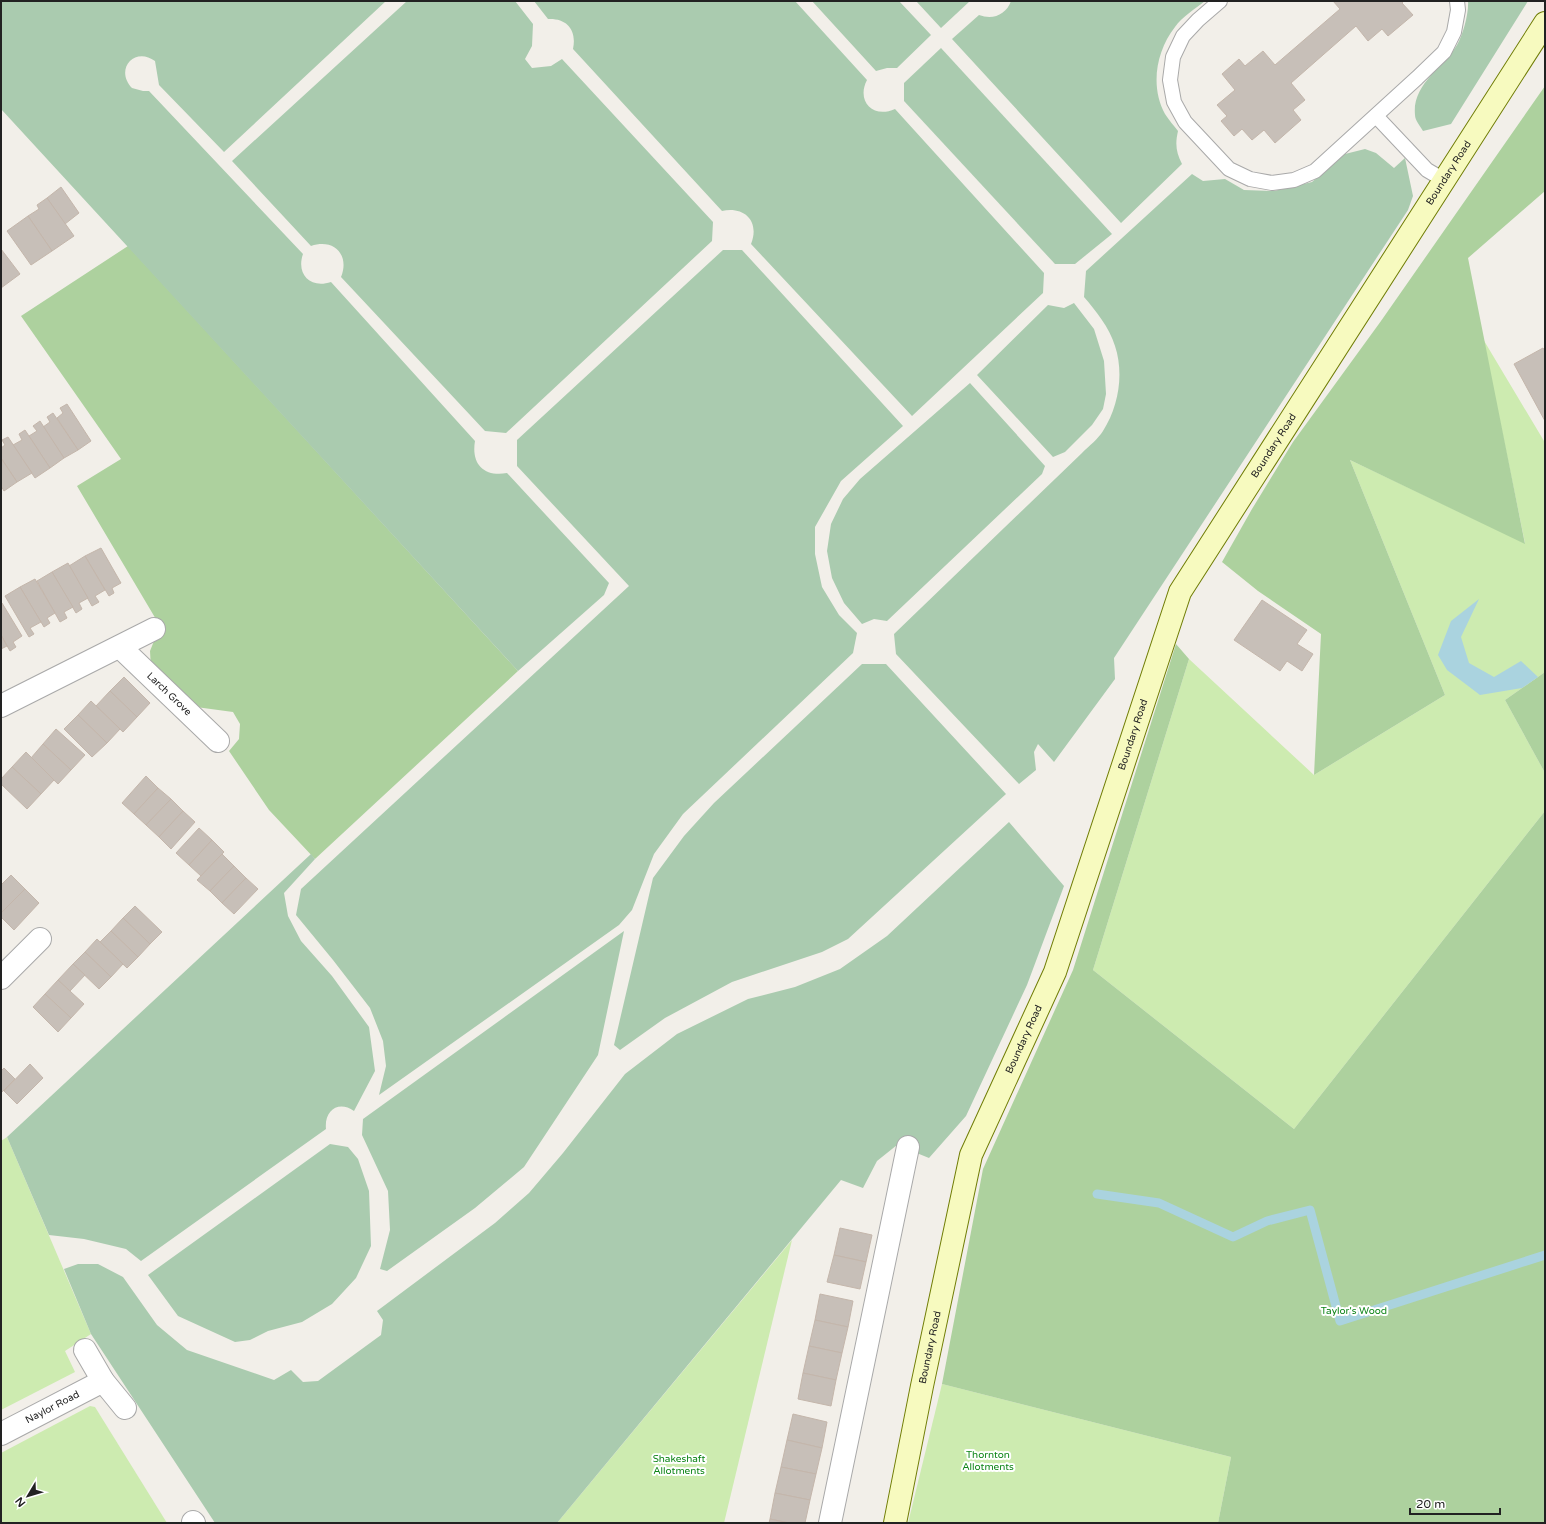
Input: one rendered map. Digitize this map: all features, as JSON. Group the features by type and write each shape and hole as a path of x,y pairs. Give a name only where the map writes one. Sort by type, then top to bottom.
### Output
{"main road":[{"name":"Boundary Road","path":"895,1523 922,1386 971,1155 1054,972 1180,592 1545,23"}],"street":[{"path":"1,706 154,629"},
{"name":"Larch Grove","path":"120,647 218,741"},
{"path":"1,978 40,940"},
{"path":"830,1523 908,1147"},
{"path":"85,1350 103,1381 125,1408"},
{"name":"Naylor Road","path":"1,1434 103,1381"}],"lane":[{"path":"1220,1 1198,20 1183,36 1173,57 1170,80 1174,102 1184,122 1229,169 1250,179 1272,183 1294,180 1315,171 1444,52 1454,32 1458,10 1457,1"},
{"path":"1376,116 1427,170 1444,180"}],"green space":[{"path":"1,1 386,1 224,152 159,85 155,61 148,57 140,56 134,58 126,67 125,74 127,81 132,88 149,91 303,254 301,268 306,278 323,284 331,282 475,441 475,456 481,467 492,473 507,473 609,583 604,595 518,671 1,109"},
{"path":"407,1 515,1 533,24 532,46 525,59 532,68 551,66 562,59 713,222 712,241 506,433 485,431 341,277 343,262 342,255 338,250 327,244 311,246 232,161"},
{"path":"534,1 795,1 867,80 864,88 864,95 865,101 869,106 880,112 895,109 1044,273 1043,293 912,416 751,244 754,229 748,217 744,213 738,211 722,211 573,49 573,36 569,26 555,19 548,19"},
{"path":"812,1 899,1 931,35 897,68 887,68 876,71"},
{"path":"916,1 970,1 941,28"},
{"path":"1011,1 1205,1 1185,16 1175,27 1163,47 1157,69 1160,103 1165,114 1178,131 1177,148 1178,156 1182,164 1121,223 952,39 979,15 989,17 998,15 1006,10"},
{"path":"1468,1 1528,1 1451,124 1423,131 1415,117 1415,104 1418,94 1423,85 1457,45 1468,12"},
{"path":"941,48 1112,234 1075,264 1055,264 904,101 904,83"},
{"path":"1545,86 1545,191 1468,258 1525,544 1350,460 1445,695 1314,775 1321,634 1258,591 1222,562 1293,442 1381,321"},
{"path":"1365,149 1376,153 1394,168 1405,158 1413,196 1408,210 1114,658 1115,679 1054,762 1038,744 1034,752 1036,770 1019,784 896,654 894,634 1093,442 1101,434 1108,421 1113,411 1118,389 1118,356 1106,326 1084,297 1086,271 1192,174 1203,181 1225,179 1244,190 1274,191 1312,182 1345,154"},
{"path":"128,246 518,671 315,859 269,810 229,751 239,739 240,724 233,712 196,707 151,668 150,651 160,626 77,486 121,459 21,316"},
{"path":"723,250 742,250 903,426 841,481 815,527 815,554 822,587 839,615 857,633 853,653 683,814 654,854 632,910 619,925 379,1095 386,1066 383,1041 370,1008 296,915 301,889 629,586 517,466 517,440"},
{"path":"1074,303 1094,329 1104,361 1106,394 1103,409 1092,425 1065,452 1053,457 977,375 1048,305 1064,308"},
{"path":"1483,339 1545,444 1545,672 1505,700 1545,773 1545,811 1294,1129 1093,970 1189,659 1314,775 1445,695 1350,460 1525,543"},
{"path":"970,383 1045,466 1042,474 887,621 874,619 862,624 844,603 832,578 827,551 831,524 843,499 860,479"},
{"name":"Taylor's Wood","path":"1176,644 1189,659 1093,970 1294,1129 1545,811 1545,1523 1218,1523 1231,1457 942,1384 983,1169 1073,970"},
{"path":"862,664 886,664 1006,794 848,939 822,952 732,982 665,1018 620,1050 614,1045 653,878 684,836 714,803"},
{"path":"1545,672 1545,773 1505,700"},
{"path":"1009,822 1064,886 1027,985 966,1116 929,1158 897,1145 877,1161 863,1188 841,1180 557,1523 215,1523 91,1334 64,1269 78,1264 98,1264 123,1277 157,1325 187,1350 274,1380 291,1370 303,1382 318,1381 381,1335 383,1320 377,1311 495,1223 529,1193 563,1153 625,1074 677,1034 748,999 795,987 840,969 887,936"},
{"path":"311,854 315,859 284,893 288,916 301,941 332,976 369,1027 375,1071 354,1111 343,1106 334,1109 327,1117 326,1129 141,1261 126,1249 84,1239 49,1235 7,1137"},
{"path":"624,931 598,1055 524,1167 475,1208 387,1271 380,1269 390,1230 388,1191 362,1135 363,1119"},
{"path":"7,1137 91,1334 65,1351 75,1372 1,1410 1,1141"},
{"path":"330,1144 348,1147 358,1159 369,1191 371,1246 356,1278 332,1304 302,1322 268,1331 250,1340 235,1342 178,1316 148,1275"},
{"name":"Shakeshaft Allotments","path":"792,1240 724,1523 557,1523"},
{"name":"Thornton Allotments","path":"942,1384 1231,1457 1218,1523 908,1523"},
{"path":"90,1406 95,1407 167,1523 1,1523 1,1453"}],"water":[{"path":"1479,599 1461,637 1469,663 1494,677 1521,661 1538,677 1522,688 1480,695 1447,670 1438,655 1451,621"}],"building":[{"path":"1333,1 1404,1 1402,3 1413,15 1388,36 1382,29 1368,41 1356,26 1291,83 1305,100 1293,110 1301,120 1275,143 1264,130 1252,140 1242,129 1234,136 1221,121 1227,116 1217,105 1235,90 1222,74 1239,59 1245,66 1263,51 1275,65 1340,9"},
{"path":"61,187 79,213 65,224 47,198"},
{"path":"47,198 74,236 52,251 28,216 39,209 37,205"},
{"path":"28,216 52,251 31,265 7,231"},
{"path":"1,249 20,274 1,288"},
{"path":"1543,348 1545,351 1545,421 1514,364"},
{"path":"67,404 91,441 78,450 57,418 63,413 60,408"},
{"path":"53,413 78,450 64,458 43,427 50,422 47,417"},
{"path":"40,421 64,458 50,468 29,436 37,431 33,426"},
{"path":"25,430 50,468 35,478 13,445 22,440 19,434"},
{"path":"8,437 32,473 17,482 1,458 1,448 5,445 2,440"},
{"path":"1,458 17,482 4,491 1,486"},
{"path":"101,548 121,583 112,588 114,593 109,596 85,556"},
{"path":"85,556 105,590 95,596 99,602 92,606 69,566"},
{"path":"68,563 88,598 79,603 82,609 76,613 52,572"},
{"path":"52,572 73,607 64,612 67,618 60,622 37,581"},
{"path":"35,579 55,613 47,618 50,623 44,627 20,587"},
{"path":"20,587 41,622 30,628 34,634 29,637 5,596"},
{"path":"1262,600 1307,630 1297,644 1313,654 1302,671 1287,661 1280,671 1234,640"},
{"path":"1,603 22,636 13,642 16,647 10,651 1,635"},
{"path":"1,635 7,646 1,649"},
{"path":"124,677 150,703 137,717 110,691"},
{"path":"110,691 137,717 123,732 96,706"},
{"path":"91,701 120,729 107,743 78,715"},
{"path":"78,715 107,743 92,757 64,729"},
{"path":"56,729 85,755 71,770 43,744"},
{"path":"43,744 71,770 58,784 31,758"},
{"path":"26,752 54,780 41,794 12,767"},
{"path":"12,767 41,794 27,809 1,784 1,779"},
{"path":"146,776 158,788 134,814 122,803"},
{"path":"158,788 171,799 146,825 134,814"},
{"path":"171,799 183,811 159,837 146,825"},
{"path":"183,811 195,822 171,849 159,837"},
{"path":"199,828 212,840 189,865 176,853"},
{"path":"212,840 224,852 201,876 189,865"},
{"path":"222,854 234,866 210,891 197,880"},
{"path":"234,866 246,878 222,903 210,891"},
{"path":"11,875 25,889 1,913 1,885"},
{"path":"246,878 258,889 234,914 222,903"},
{"path":"25,889 39,903 14,930 1,917 1,913"},
{"path":"135,906 162,932 150,944 123,918"},
{"path":"123,918 150,944 138,957 111,931"},
{"path":"111,931 138,957 127,968 100,942"},
{"path":"97,939 123,964 111,977 85,952"},
{"path":"85,952 111,977 99,989 73,964"},
{"path":"73,964 85,975 70,991 58,980"},
{"path":"58,980 84,1004 71,1018 45,994"},
{"path":"45,994 71,1018 58,1032 33,1007"},
{"path":"30,1064 43,1078 17,1104 4,1091"},
{"path":"4,1068 15,1079 1,1093 1,1071"},
{"path":"840,1228 872,1235 866,1262 834,1255"},
{"path":"834,1255 866,1262 860,1289 827,1282"},
{"path":"820,1294 853,1301 848,1327 815,1320"},
{"path":"815,1320 848,1327 842,1353 809,1346"},
{"path":"809,1346 842,1353 836,1380 803,1373"},
{"path":"803,1373 836,1380 831,1406 798,1399"},
{"path":"793,1414 827,1422 822,1448 787,1440"},
{"path":"787,1440 822,1448 816,1474 781,1467"},
{"path":"781,1467 816,1474 810,1500 775,1493"},
{"path":"775,1493 810,1500 805,1523 789,1523 770,1519"},
{"path":"770,1519 789,1523 769,1523"}],"waterway":[{"path":"1097,1194 1159,1203 1233,1237 1267,1221 1310,1210 1340,1321 1545,1255"}]}
